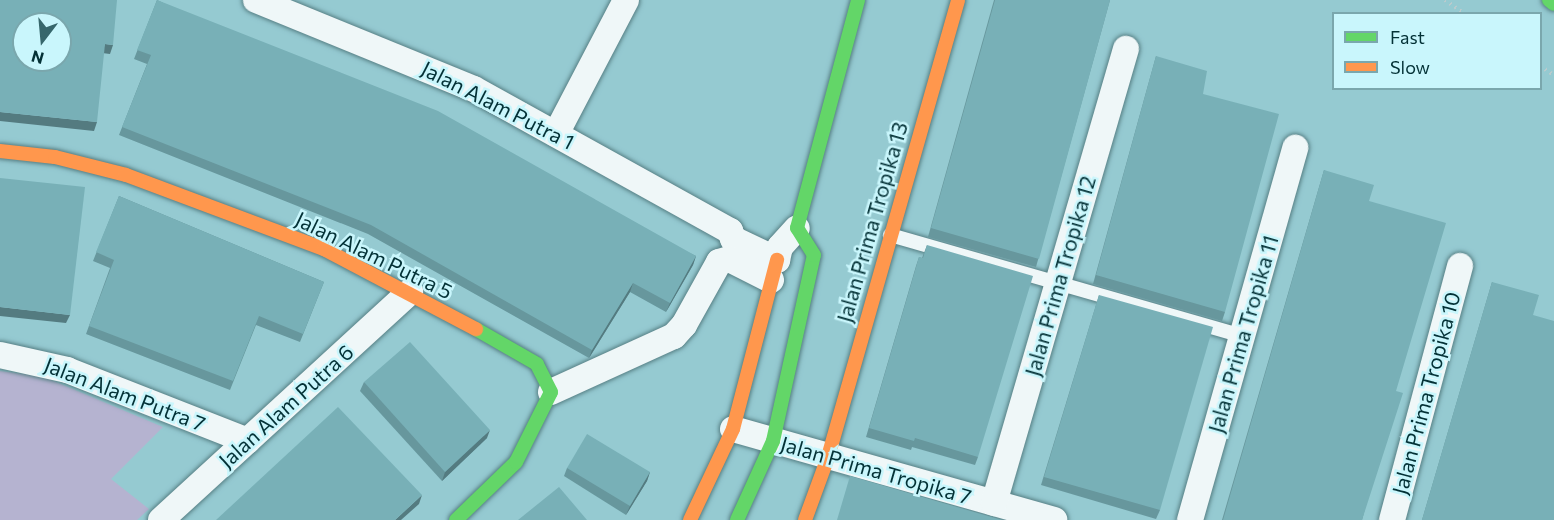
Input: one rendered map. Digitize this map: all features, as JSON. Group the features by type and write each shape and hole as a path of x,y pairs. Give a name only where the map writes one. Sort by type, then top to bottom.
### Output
{"main road":[{"path":"737,520 773,441 814,255 797,228 858,0"},
{"name":"Jalan Prima Tropika 13","path":"805,520 828,457 958,0"},
{"path":"1549,0 1554,4"},
{"name":"Jalan Alam Putra 5","path":"0,151 55,158 126,175 324,249 410,292 537,364 551,392"},
{"path":"690,520 733,429 776,263"},
{"path":"456,520 516,462 551,392"}],"street":[{"name":"Jalan Alam Putra 1","path":"256,0 432,69 556,134 730,231 733,239 776,263"},
{"path":"556,134 626,0"},
{"name":"Jalan Prima Tropika 12","path":"994,503 1126,50"},
{"name":"Jalan Prima Tropika 11","path":"1191,520 1295,148"},
{"path":"551,392 674,336 719,262 729,260 776,263 797,228"},
{"name":"Jalan Prima Tropika 10","path":"1392,520 1460,266"},
{"name":"Jalan Alam Putra 6","path":"161,520 410,292"},
{"name":"Jalan Alam Putra 7","path":"0,355 67,370 248,441"},
{"name":"Jalan Prima Tropika 7","path":"733,429 1054,520"}],"lane":[{"path":"890,235 1242,336"}],"path":[{"path":"1445,0 1462,12"}],"shaded area":[{"path":"0,371 42,376 163,427 111,479 149,509 137,520 0,520"}],"building":[{"path":"0,0 117,0 113,45 105,44 97,122 0,112"},
{"path":"157,0 438,111 696,256 670,303 633,283 592,350 371,225 122,127 151,55 137,50"},
{"path":"995,0 1110,0 1039,259 931,228"},
{"path":"1156,56 1207,71 1203,94 1279,114 1225,312 1096,275"},
{"path":"1324,170 1374,185 1369,201 1446,223 1396,391 1403,393 1362,520 1223,520"},
{"path":"0,178 85,187 70,315 0,307"},
{"path":"119,196 324,282 303,334 259,316 233,381 89,326 114,260 96,252"},
{"path":"927,245 1033,276 978,457 915,438 914,441 869,428 919,257 923,258"},
{"path":"1492,282 1539,295 1533,315 1554,321 1554,520 1422,520"},
{"path":"1099,295 1213,327 1160,510 1044,477"},
{"path":"410,342 490,430 445,472 364,382"},
{"path":"338,407 422,495 395,520 216,520"},
{"path":"587,434 650,472 630,506 567,468"},
{"path":"850,476 1001,520 837,520"},
{"path":"559,487 587,520 518,520"}],"traffic: fast":[{"path":"737,520 773,441 814,255 797,228 858,0"},
{"path":"1549,0 1554,4"},
{"path":"456,520 516,462 551,392 537,364 476,329"}],"traffic: slow":[{"path":"805,520 828,457 958,0"},
{"path":"0,151 55,157 126,175 324,249 476,329"},
{"path":"690,520 733,429 777,260"}]}
